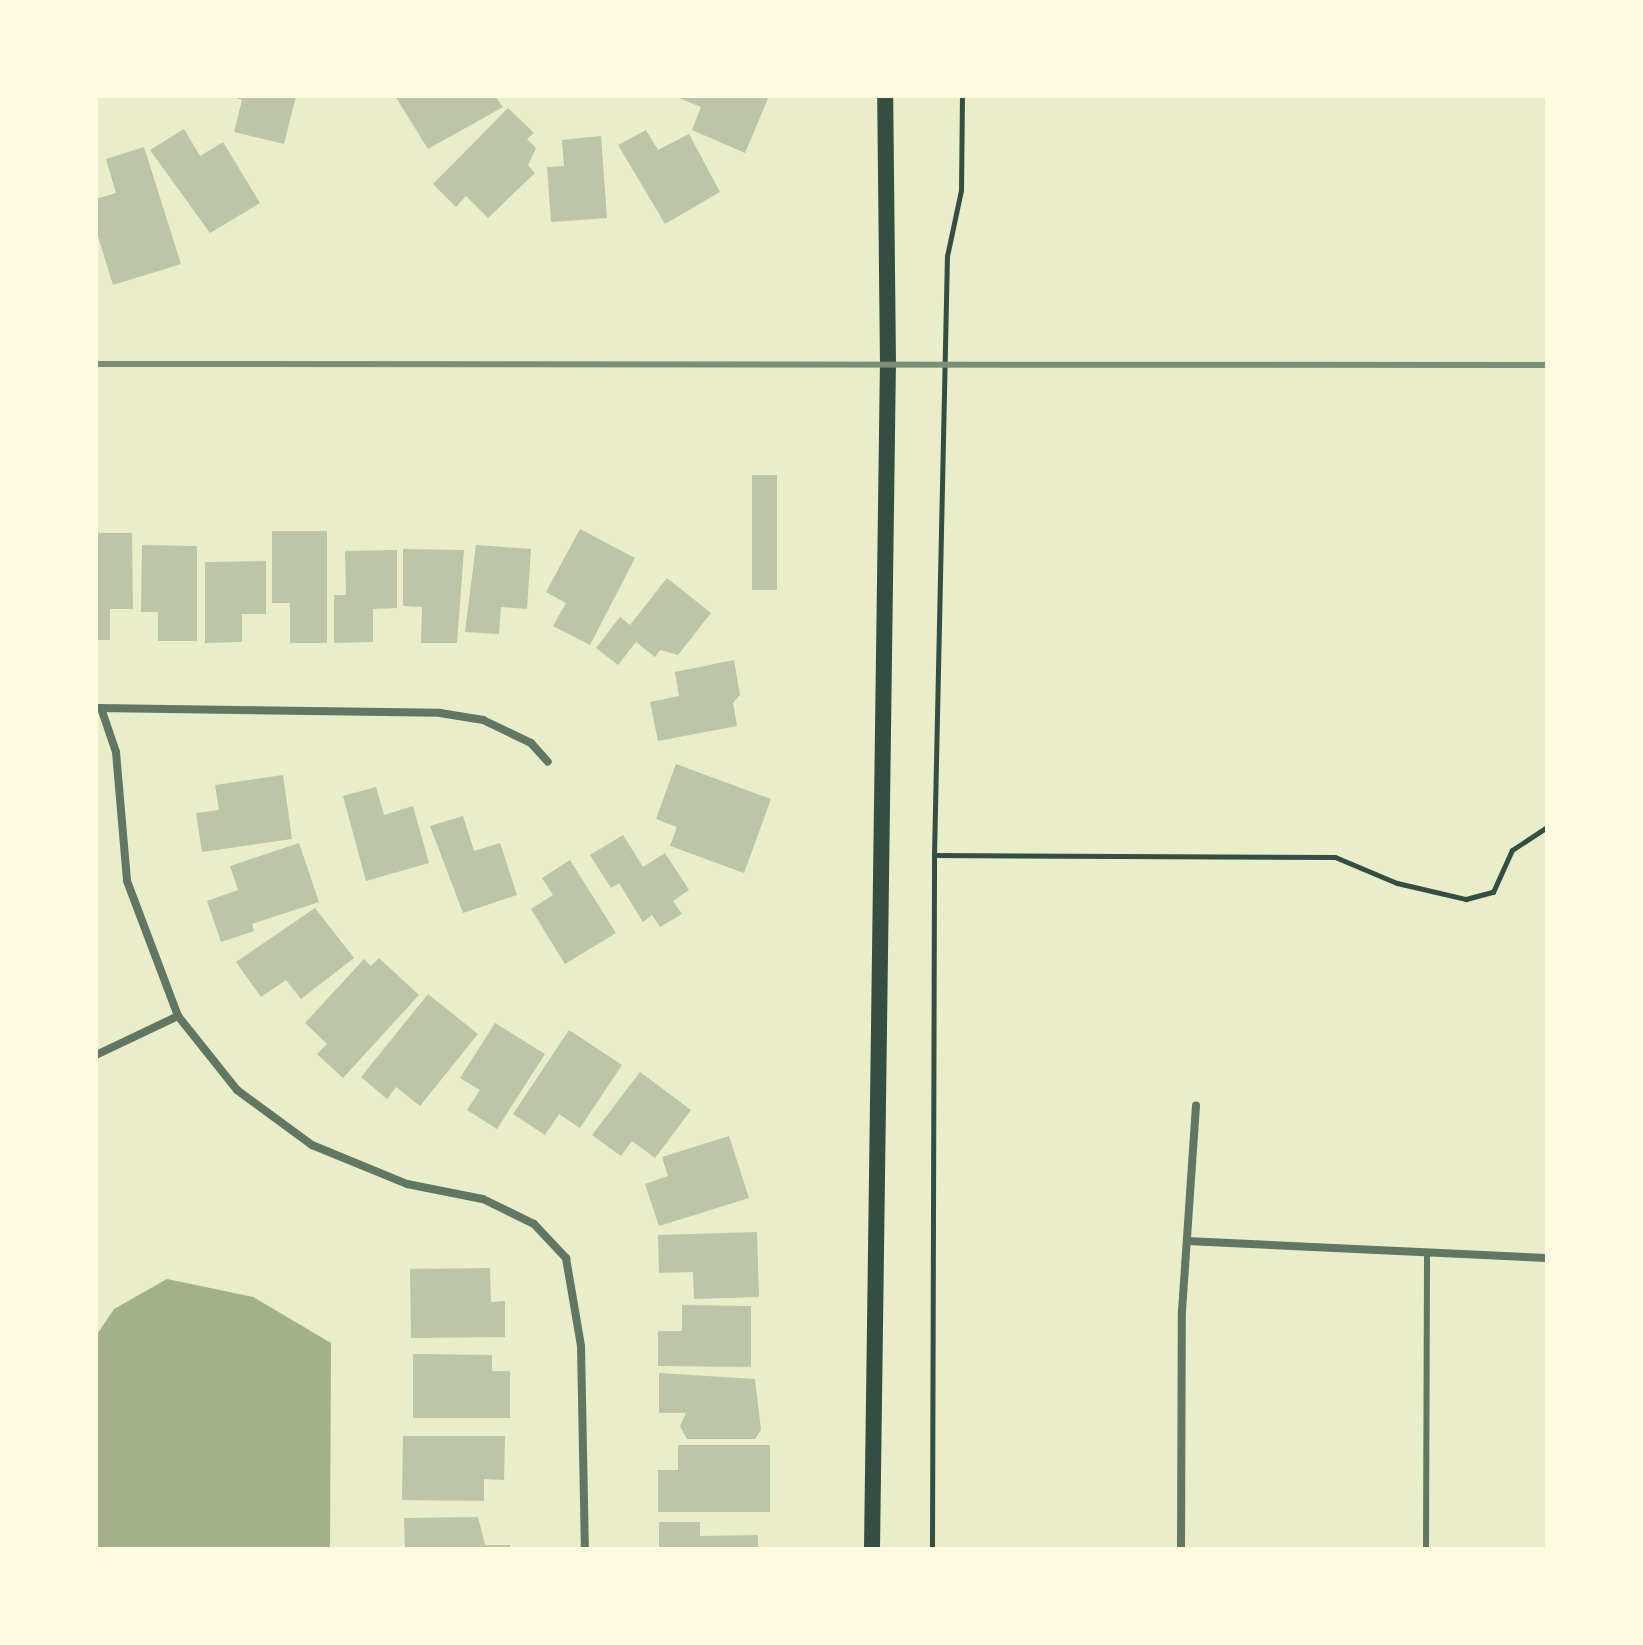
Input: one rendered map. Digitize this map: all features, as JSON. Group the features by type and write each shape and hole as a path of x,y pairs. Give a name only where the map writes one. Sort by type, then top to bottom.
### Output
{"main road":[{"path":"872,1547 888,366 885,96"}],"street":[{"path":"548,762 531,743 483,720 440,713 99,708 116,752 127,881 178,1016 237,1090 312,1145 407,1184 483,1199 534,1224 566,1258 581,1346 585,1549"},
{"path":"96,1055 178,1016"},
{"path":"1181,1549 1187,1241 1196,1105"},
{"path":"1187,1241 1427,1255 1547,1258"}],"lane":[{"path":"1426,1549 1427,1255"}],"path":[{"path":"932,1549 934,855 947,256 961,190 962,96"},
{"path":"934,855 1335,857 1397,883 1466,899 1493,892 1512,850 1547,827"}],"shaded area":[{"path":"167,1279 253,1297 331,1343 330,1549 96,1549 96,1336 114,1309"}],"building":[{"path":"232,96 296,96 284,144 234,132 242,100"},
{"path":"395,96 495,96 503,107 428,149"},
{"path":"674,96 769,96 745,153 692,130 701,107"},
{"path":"508,108 534,133 527,139 536,148 528,165 535,173 488,218 466,196 456,207 433,184"},
{"path":"184,129 200,156 223,142 260,203 210,233 150,150"},
{"path":"646,130 658,150 689,134 720,192 665,224 618,145"},
{"path":"601,136 607,218 551,222 547,167 564,166 562,140"},
{"path":"144,147 181,264 113,285 96,230 96,199 116,193 106,159"},
{"path":"752,475 777,475 777,590 752,590"},
{"path":"580,529 635,558 590,645 553,626 566,603 546,592"},
{"path":"272,531 327,531 327,643 290,643 290,603 272,603"},
{"path":"96,533 132,533 133,609 110,609 110,640 96,640"},
{"path":"142,545 197,546 197,641 158,641 158,612 141,612"},
{"path":"476,545 531,549 527,609 501,607 499,634 465,632"},
{"path":"403,549 464,550 457,643 421,643 422,607 403,606"},
{"path":"397,550 397,608 373,609 373,642 334,643 334,595 346,595 345,551"},
{"path":"266,561 266,614 242,614 242,642 205,643 205,562"},
{"path":"667,578 711,613 678,655 660,650 655,657 636,642 618,665 596,648 620,617 630,625"},
{"path":"734,660 740,695 733,703 737,726 658,741 650,702 679,696 675,672"},
{"path":"676,764 771,799 744,873 670,846 677,827 656,819"},
{"path":"283,775 292,839 202,852 196,813 219,810 215,785"},
{"path":"376,787 384,815 413,806 429,863 366,881 343,796"},
{"path":"463,816 474,851 500,843 517,895 463,913 430,826"},
{"path":"623,835 643,867 665,853 689,890 673,901 682,914 660,927 652,915 643,922 619,883 611,888 590,855"},
{"path":"299,843 319,902 252,924 254,931 221,942 207,901 238,890 230,866"},
{"path":"570,860 616,933 565,964 531,909 553,895 542,878"},
{"path":"315,908 354,958 301,999 286,980 261,997 236,962"},
{"path":"379,958 419,995 343,1078 317,1054 327,1044 305,1023 364,959 371,966"},
{"path":"428,994 478,1034 420,1106 396,1087 387,1099 361,1077"},
{"path":"495,1023 545,1054 497,1129 467,1110 480,1090 460,1078"},
{"path":"569,1030 622,1065 580,1128 559,1114 545,1135 513,1114"},
{"path":"640,1072 691,1110 655,1158 632,1141 621,1156 592,1135"},
{"path":"729,1136 749,1198 659,1226 645,1184 668,1176 662,1157"},
{"path":"757,1232 759,1297 694,1299 693,1272 659,1273 658,1235"},
{"path":"490,1268 491,1302 505,1301 505,1337 411,1338 410,1269"},
{"path":"682,1305 751,1306 751,1367 658,1366 658,1331 682,1331"},
{"path":"413,1354 492,1355 492,1371 510,1371 510,1418 413,1418"},
{"path":"659,1373 755,1379 761,1430 755,1439 687,1439 680,1426 686,1413 659,1413"},
{"path":"403,1436 505,1436 504,1480 484,1479 484,1501 402,1500"},
{"path":"678,1445 770,1445 770,1512 658,1512 658,1470 678,1470"},
{"path":"478,1517 485,1545 510,1545 510,1549 405,1549 404,1518"},
{"path":"659,1522 700,1522 700,1536 758,1535 758,1549 659,1549"}],"railway":[{"path":"96,364 1547,365"}]}
